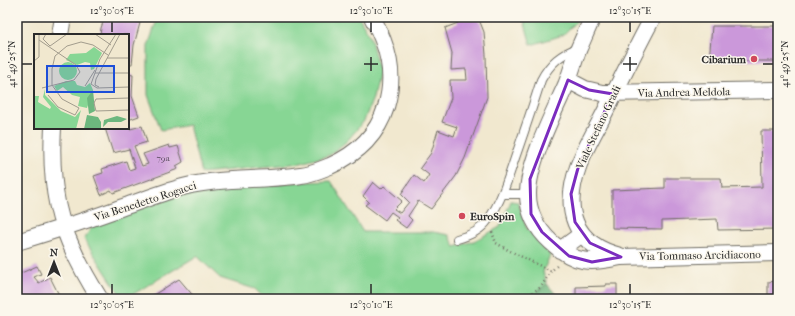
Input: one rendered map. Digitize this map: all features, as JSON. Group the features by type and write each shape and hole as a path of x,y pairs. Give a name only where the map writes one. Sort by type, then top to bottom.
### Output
{"street":[{"path":"60,34 63,17"},
{"name":"Via Benedetto Rogacci","path":"17,242 64,228 186,186 226,180 299,176 323,169 350,156 362,146 376,128 385,109 390,83 390,62 384,41 372,17"},
{"path":"593,17 579,48 568,80 537,154 530,179 528,194 531,214 535,223 542,232 564,253 578,260 592,262 621,257"},
{"name":"Viale Stefano Gradi","path":"621,257 597,248 582,234 575,222 571,194 580,160 652,17"},
{"name":"Via Andrea Meldola","path":"568,80 589,90 613,94 778,90"},
{"path":"53,129 56,189 58,205 64,228 100,299"},
{"path":"564,253 582,234"},
{"name":"Via Tommaso Arcidiacono","path":"621,257 778,253"}],"lane":[{"path":"458,239 472,234 487,221 502,194 545,72 550,65 563,55 579,48"},
{"path":"502,194 528,194"}],"path":[{"path":"487,221 496,243 551,271"},
{"path":"522,299 541,287 564,253"}],"highlighted area":[{"path":"568,80 589,90 613,94 578,168 571,194 575,222 590,243 621,257 592,262 569,256 542,232 531,214 530,179"}],"green space":[{"path":"158,17 359,17 370,36 379,72 373,98 364,121 347,141 330,155 301,163 201,173 189,125 161,130 148,95 148,46"},
{"path":"523,17 581,17 563,35 531,45"},
{"path":"331,181 363,232 433,232 449,235 455,247 474,241 500,227 511,201 518,202 526,227 550,255 543,272 547,284 528,299 265,299 255,289 220,278 197,256 123,299 84,239 94,224 190,192 229,185"},
{"path":"547,284 560,299 528,299"}],"building":[{"path":"105,17 129,17 128,18 140,23 134,45 132,64 129,64 129,34 100,34"},
{"path":"456,17 478,17 484,32 487,97 465,158 456,176 431,209 418,201 408,216 412,220 406,228 395,220 398,217 391,212 385,220 365,205 369,202 363,196 373,182 381,189 384,186 402,201 394,209 400,213 409,202 401,194 414,175 424,183 429,175 420,168 431,153 438,130 454,136 457,127 442,122 451,98 450,80 467,80 466,69 451,70 452,53 445,28 458,23"},
{"path":"712,26 778,26 778,61 709,61"},
{"path":"129,74 133,75 132,96 139,116 129,120"},
{"path":"142,126 147,142 134,146 142,166 148,164 143,154 169,145 170,148 178,146 183,162 176,166 178,169 113,193 111,190 101,195 94,176 103,173 102,169 126,161 129,170 135,168 129,149 113,153 105,129 129,129 129,127 130,129"},
{"path":"761,131 778,131 778,229 718,230 717,219 662,221 662,229 612,228 612,190 665,188 665,178 721,178 722,188 762,187"},
{"path":"17,174 21,189 17,190"},
{"path":"37,266 41,274 34,277 39,283 50,277 61,299 17,299 17,271 19,274"},
{"path":"179,279 196,299 147,299"},
{"path":"778,281 778,299 768,299 768,282"},
{"path":"606,284 617,284 617,299 576,299 576,287 606,286"}],"place":[{"name":"Cibarium","path":"754,59"},
{"name":"EuroSpin","path":"462,216"}]}
